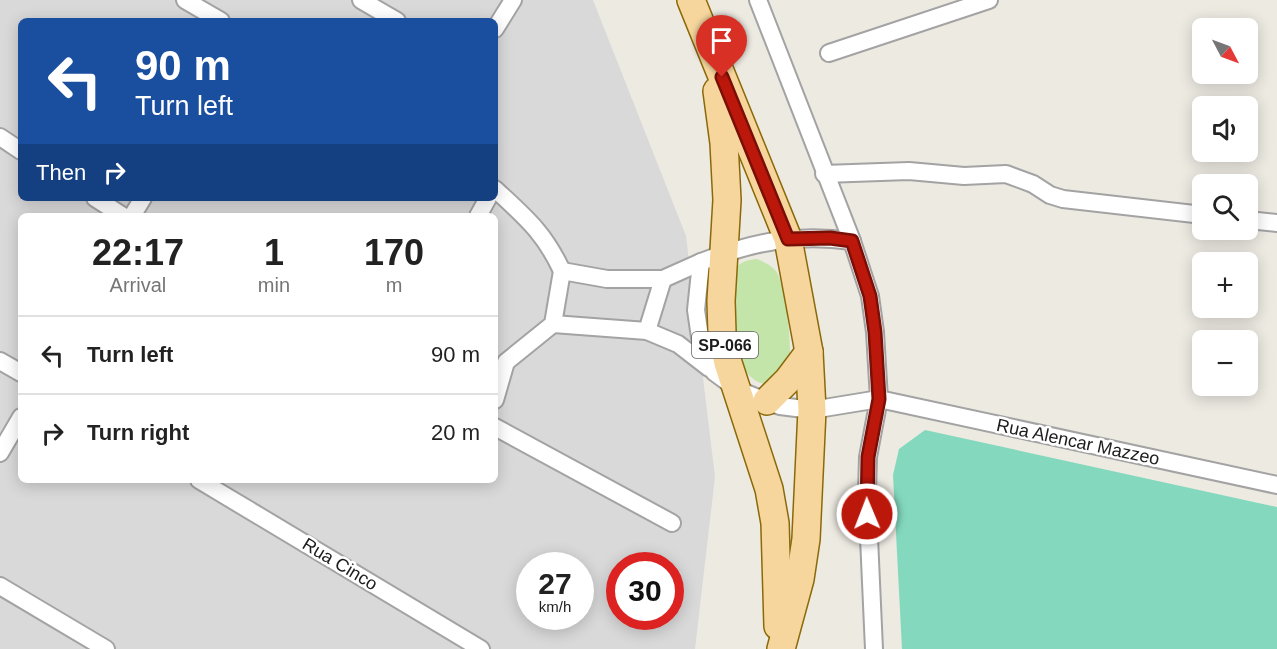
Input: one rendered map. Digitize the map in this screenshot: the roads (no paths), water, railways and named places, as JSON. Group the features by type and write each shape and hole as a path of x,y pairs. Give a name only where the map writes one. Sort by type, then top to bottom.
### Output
{"main road":[{"name":"SP-066","path":"692,0 788,239 809,352 812,410 806,539 800,579 779,649"},
{"name":"SP-066","path":"706,37 719,101 724,143 727,200 713,257 721,302 722,333 728,363 769,489 775,523 777,554 779,649"},
{"path":"767,401 800,367 809,352"}],"street":[{"path":"185,0 216,18"},
{"path":"361,0 392,18"},
{"path":"498,24 513,0"},
{"path":"758,0 852,241 870,296 875,332 879,399 868,457 867,494 874,649"},
{"path":"829,53 989,0"},
{"path":"0,137 18,149"},
{"path":"824,174 909,171 964,176 1006,174 1063,199 1192,214"},
{"path":"498,192 536,227 551,248 562,271 552,324 500,365"},
{"path":"100,201 118,213"},
{"path":"1258,221 1277,223"},
{"path":"562,271 607,279 663,279 713,257 767,241 830,238 852,241"},
{"path":"713,257 696,310 701,344 714,372"},
{"path":"647,331 663,279"},
{"path":"552,324 647,331 678,344 692,353 737,390 796,410 812,410 879,399"},
{"path":"0,361 18,371"},
{"name":"Rua Alencar Mazzeo","path":"879,399 1277,485"},
{"path":"0,453 18,422"},
{"path":"498,429 672,523"},
{"name":"Rua Cinco","path":"204,483 481,649"},
{"path":"0,586 106,649"}]}
